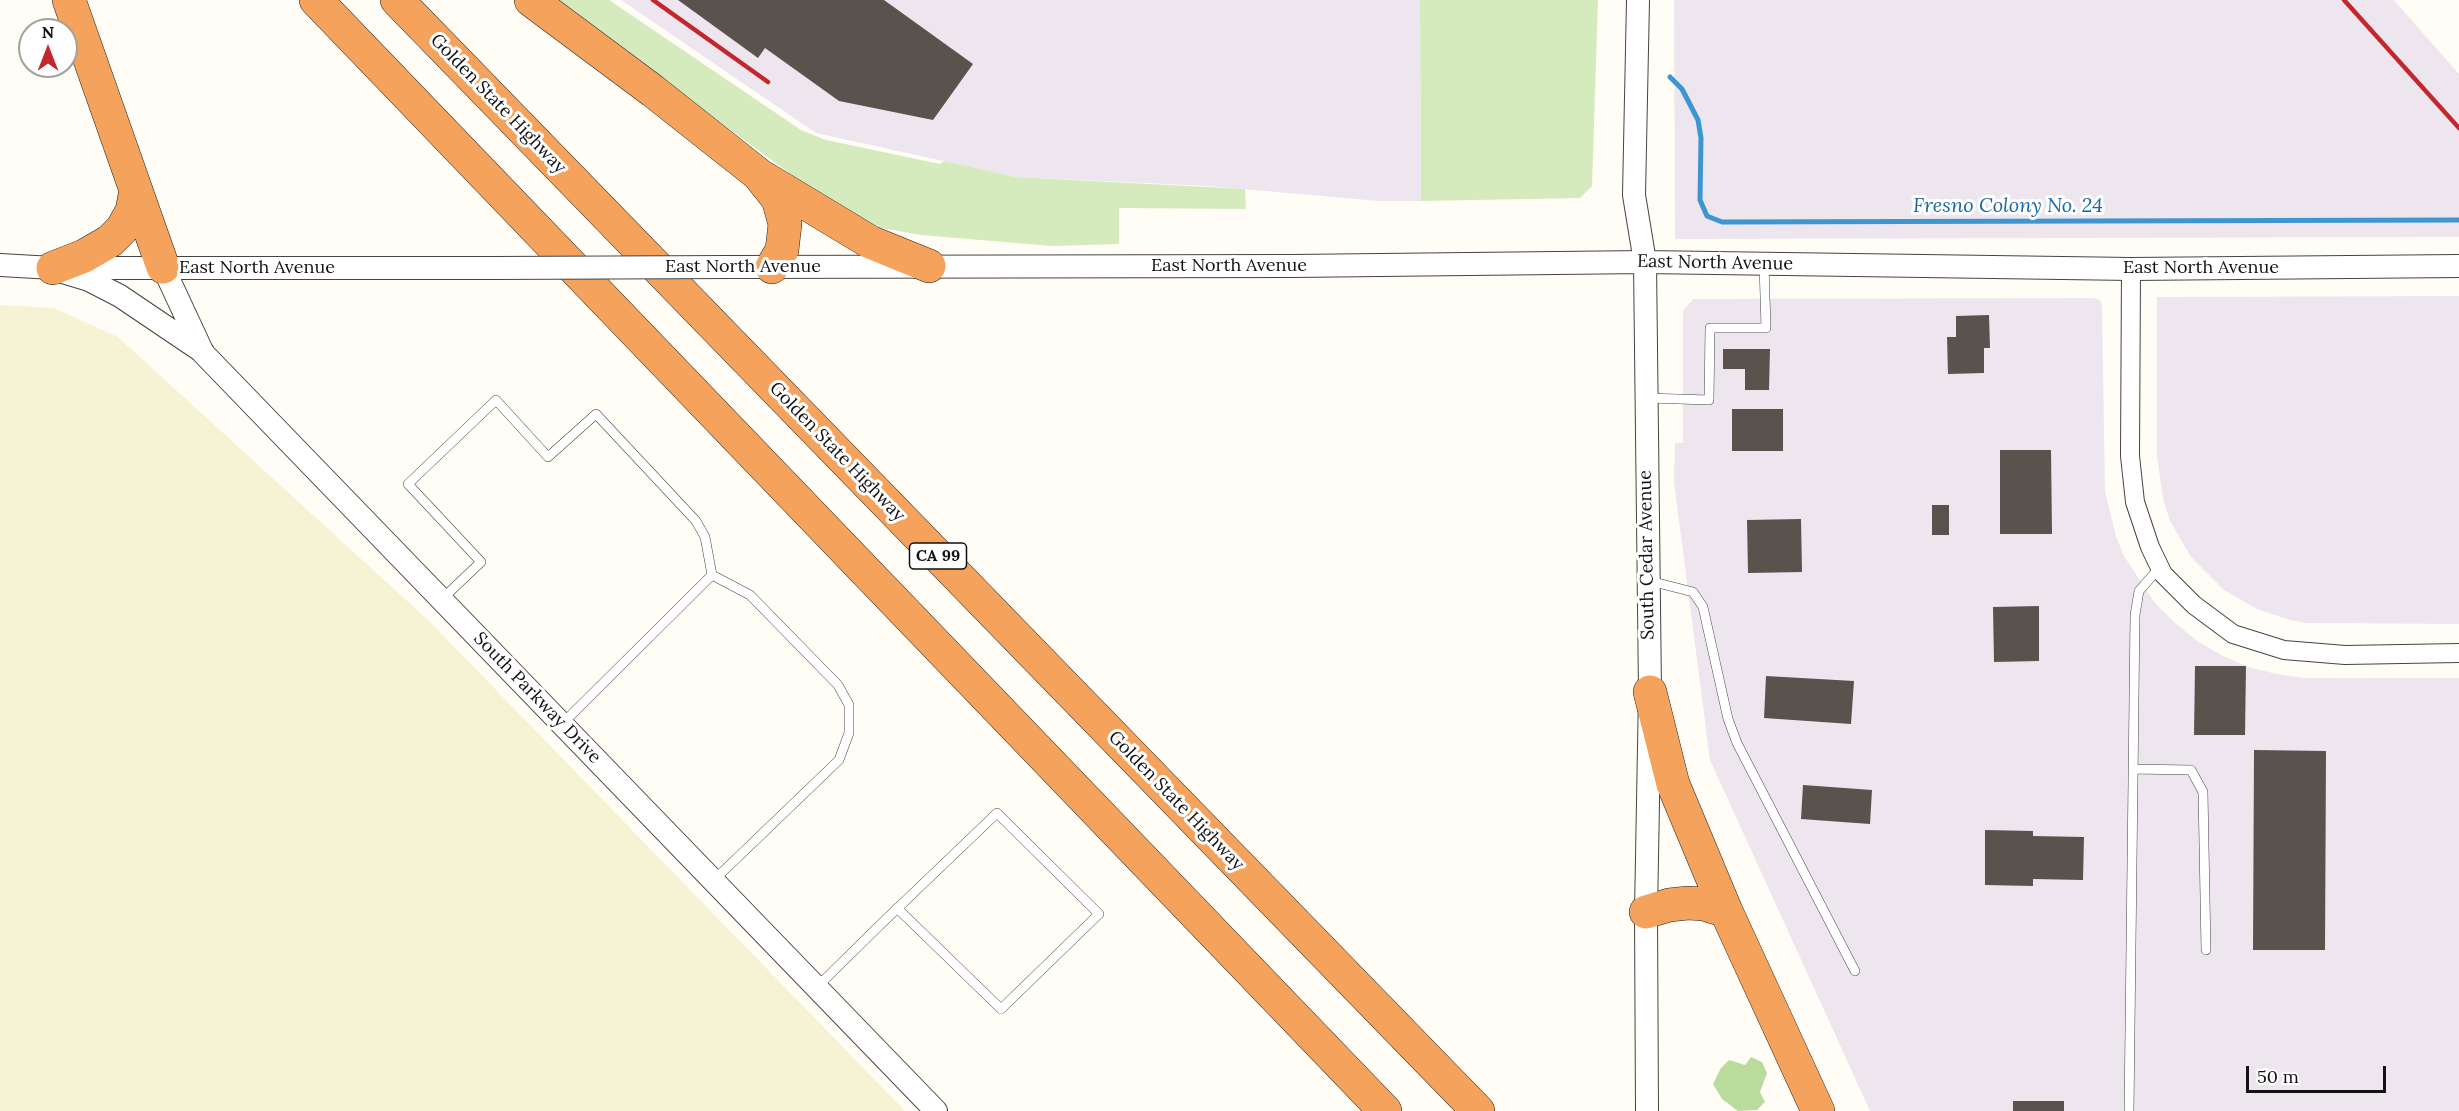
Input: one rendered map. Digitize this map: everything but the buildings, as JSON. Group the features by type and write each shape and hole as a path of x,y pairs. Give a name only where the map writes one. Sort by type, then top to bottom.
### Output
{"highway":[{"path":"69,0 163,267"},
{"path":"316,0 1385,1111"},
{"name":"Golden State Highway","path":"397,0 1479,1111"},
{"path":"531,0 653,91 758,174 870,242 929,266"},
{"path":"758,174 778,199 785,224 782,250 772,267"},
{"path":"53,268 84,256 110,241 122,229 132,211 136,190"},
{"path":"1650,692 1673,784 1726,911 1818,1111"},
{"path":"1646,912 1669,905 1688,903 1704,904 1726,911"}],"street":[{"name":"South Cedar Avenue","path":"1638,0 1634,195 1645,262 1650,692 1646,912 1647,1111"},
{"name":"East North Avenue","path":"0,265 53,268 494,268 1645,262 2131,269 2459,266"},
{"name":"South Parkway Drive","path":"163,267 203,352 936,1111"},
{"path":"53,268 88,280 120,296 203,352"},
{"path":"2131,269 2130,456 2135,502 2150,547 2163,574 2194,605 2233,634 2284,650 2345,655 2459,653"}],"lane":[{"path":"1645,398 1709,400 1710,328 1766,328 1764,264"},
{"path":"442,599 481,562 408,484 496,400 548,457 596,414 696,521 705,537 712,575"},
{"path":"2129,1111 2135,615 2139,591 2160,567"},
{"path":"562,724 712,575"},
{"path":"712,575 750,595 838,685 849,705 849,733 839,760 713,881"},
{"path":"1648,580 1693,592 1703,607 1728,719 1737,743 1855,971"},
{"path":"2133,769 2191,770 2203,792 2206,950"},
{"path":"816,988 897,908 997,813 1099,914 1001,1009 897,908"}],"shaded area":[{"path":"621,0 1420,0 1421,201 1379,201 1208,186 1016,177 816,133"},
{"path":"1674,0 2394,0 2459,74 2459,237 1675,239"},
{"path":"2459,296 2459,624 2307,623 2257,609 2224,590 2191,557 2170,521 2163,499 2157,456 2157,297"},
{"path":"2094,298 2100,300 2102,306 2105,492 2116,536 2124,556 2155,603 2197,641 2251,668 2304,678 2459,678 2459,1111 1870,1111 1710,760 1674,482 1675,443 1683,443 1683,311 1693,299"},
{"path":"0,305 54,308 118,337 428,620 905,1111 0,1111"}],"green space":[{"path":"553,0 609,0 801,130 826,140 940,164 944,161 1016,177 1245,189 1246,209 1119,208 1119,244 1052,246 921,235 882,228 851,215 800,181"},
{"path":"1420,0 1598,0 1592,186 1580,198 1421,201"},
{"path":"1751,1057 1762,1062 1767,1073 1760,1092 1765,1102 1757,1110 1738,1111 1722,1099 1713,1084 1721,1068 1729,1060 1745,1065"}],"waterway":[{"name":"Fresno Colony No. 24","path":"1670,77 1682,89 1698,120 1701,138 1700,200 1707,216 1722,222 2459,220"}],"railway":[{"path":"653,0 768,82"},
{"path":"2344,0 2459,128"}]}
